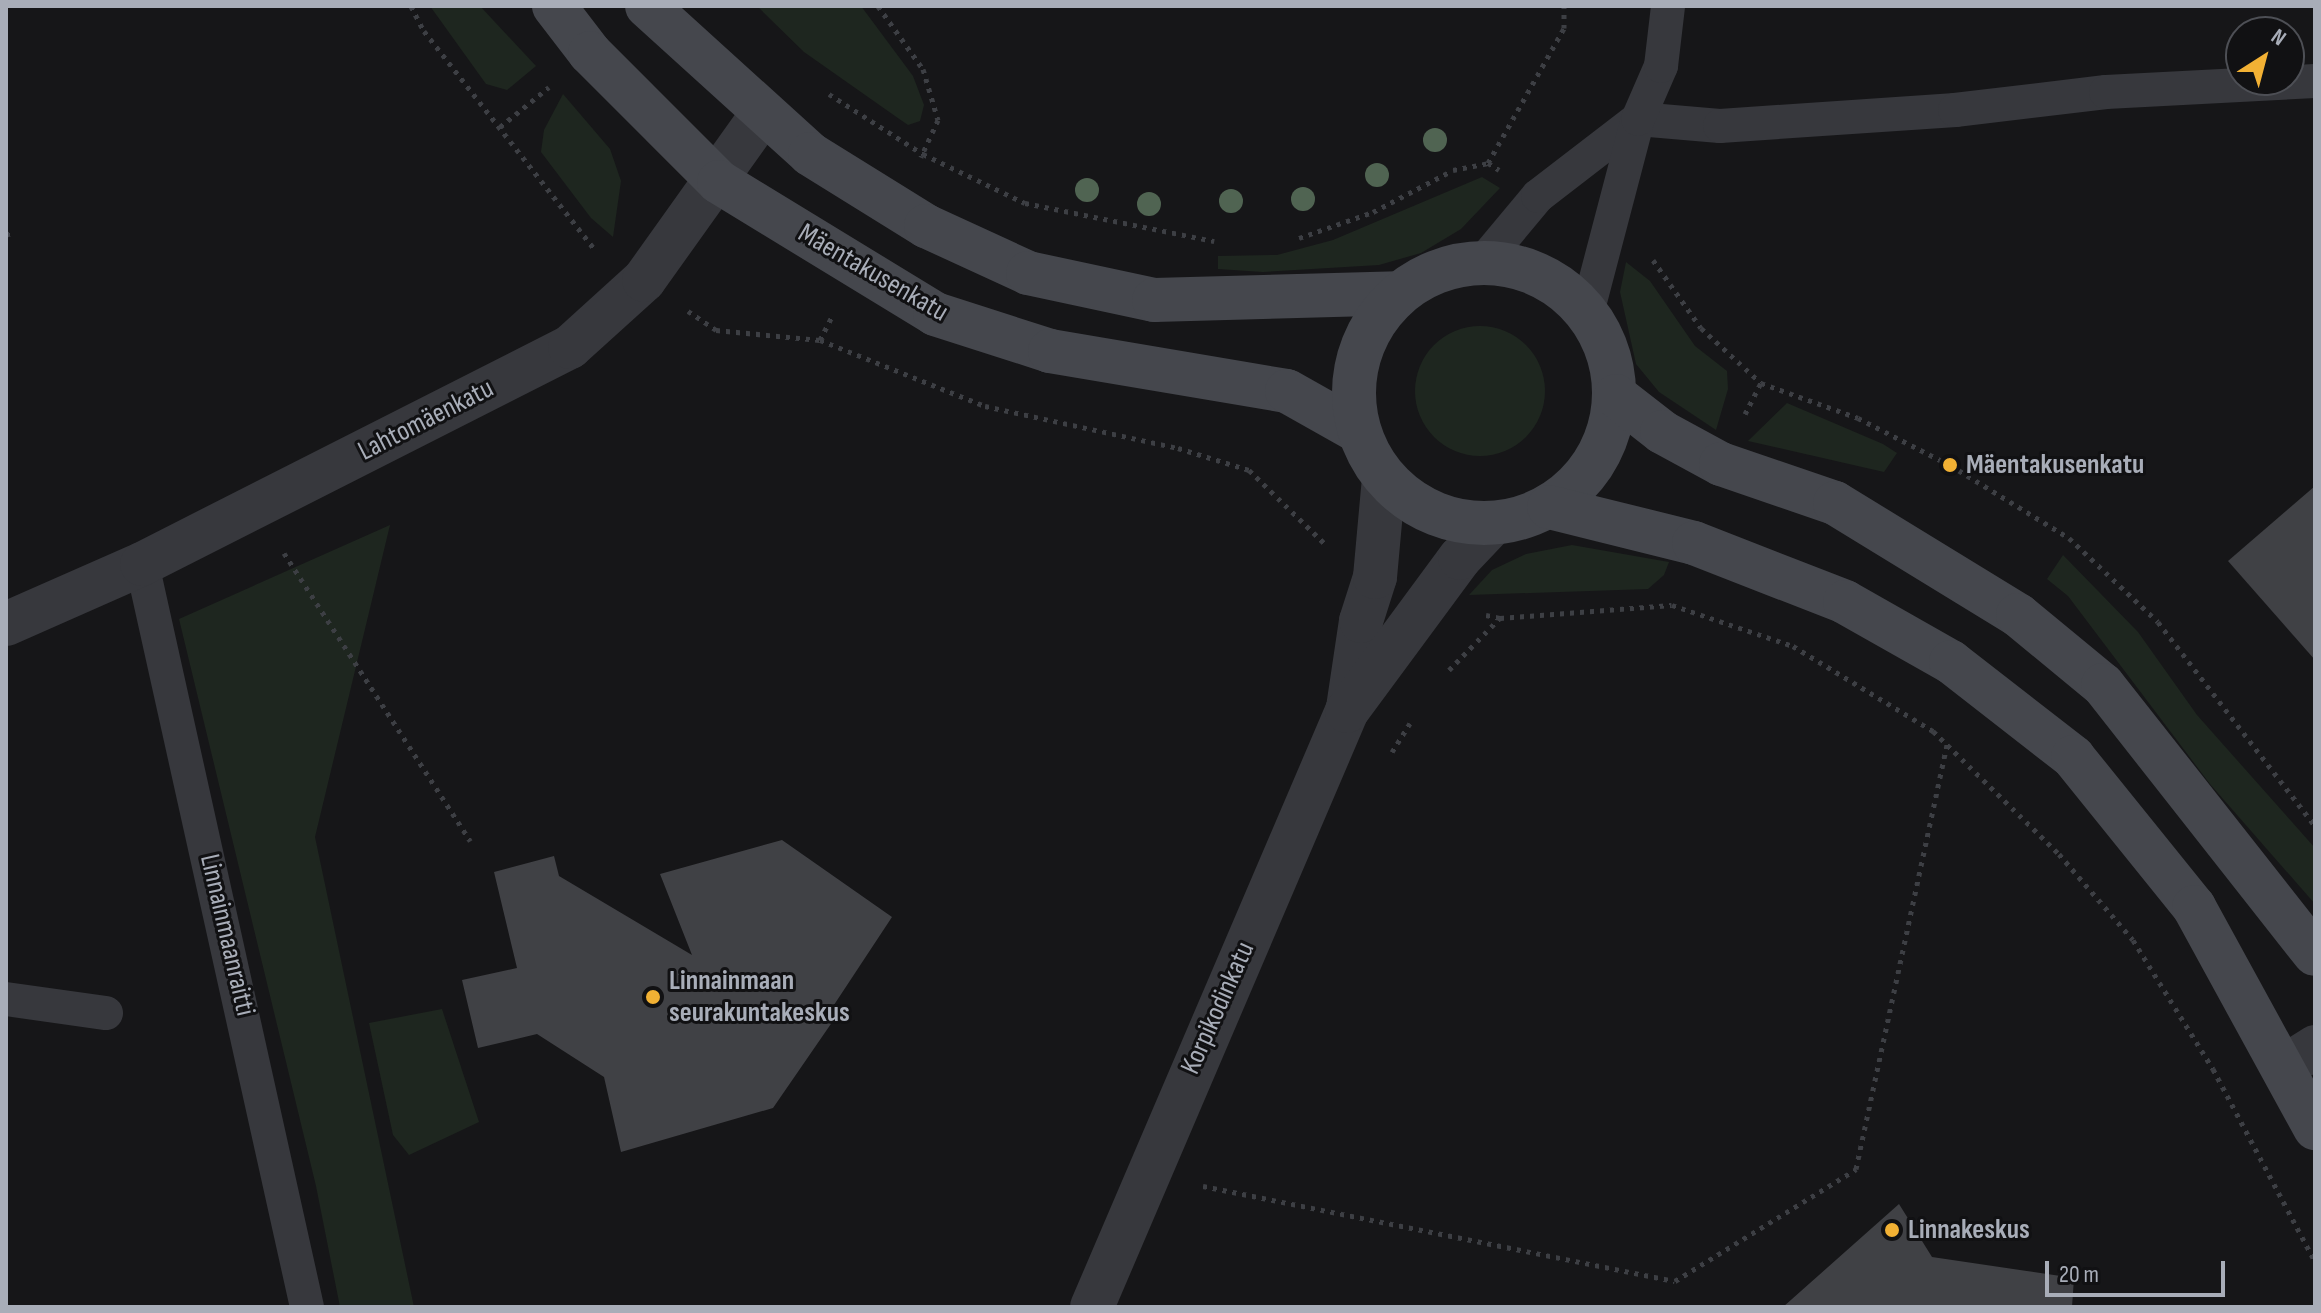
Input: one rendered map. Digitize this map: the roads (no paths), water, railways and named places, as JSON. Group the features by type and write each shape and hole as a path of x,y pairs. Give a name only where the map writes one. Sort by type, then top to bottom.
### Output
{"main road":[{"name":"Mäentakusenkatu","path":"554,6 590,53 719,182 935,314 1050,351 1287,391 1358,431"},
{"path":"647,6 810,154 926,226 1028,273 1154,300 1398,293"},
{"path":"1483,262 1535,273 1559,285 1587,313 1609,352 1616,396 1606,440 1584,479 1549,507 1492,524 1451,521 1415,504 1384,478 1358,431 1352,394 1357,357 1373,322 1398,293 1452,266 1483,262"},
{"path":"1616,396 1662,432 1721,464 1835,503 2018,615 2103,685 2315,954"},
{"path":"1549,507 1694,543 1845,602 1951,662 2073,757 2194,907 2300,1057 2315,1128"}],"street":[{"name":"Lahtomäenkatu","path":"6,624 142,564 570,347 644,280 719,182 763,113"},
{"name":"Korpikodinkatu","path":"1092,1307 1347,711 1361,621 1375,577 1384,478"},
{"name":"Korpikodinkatu","path":"1347,711 1432,601 1460,558 1492,524"}],"lane":[{"path":"1587,313 1638,119 1661,66 1668,6"},
{"path":"1483,262 1538,196 1638,119 1720,126 1955,110 2106,92 2315,81"},
{"name":"Linnainmaanraitti","path":"142,564 307,1307"},
{"path":"6,999 106,1013"}],"place":[{"name":"Mäentakusenkatu","path":"1950,465"},
{"name":"Linnainmaan seurakuntakeskus","path":"653,997"},
{"name":"Linnakeskus","path":"1892,1230"}]}
